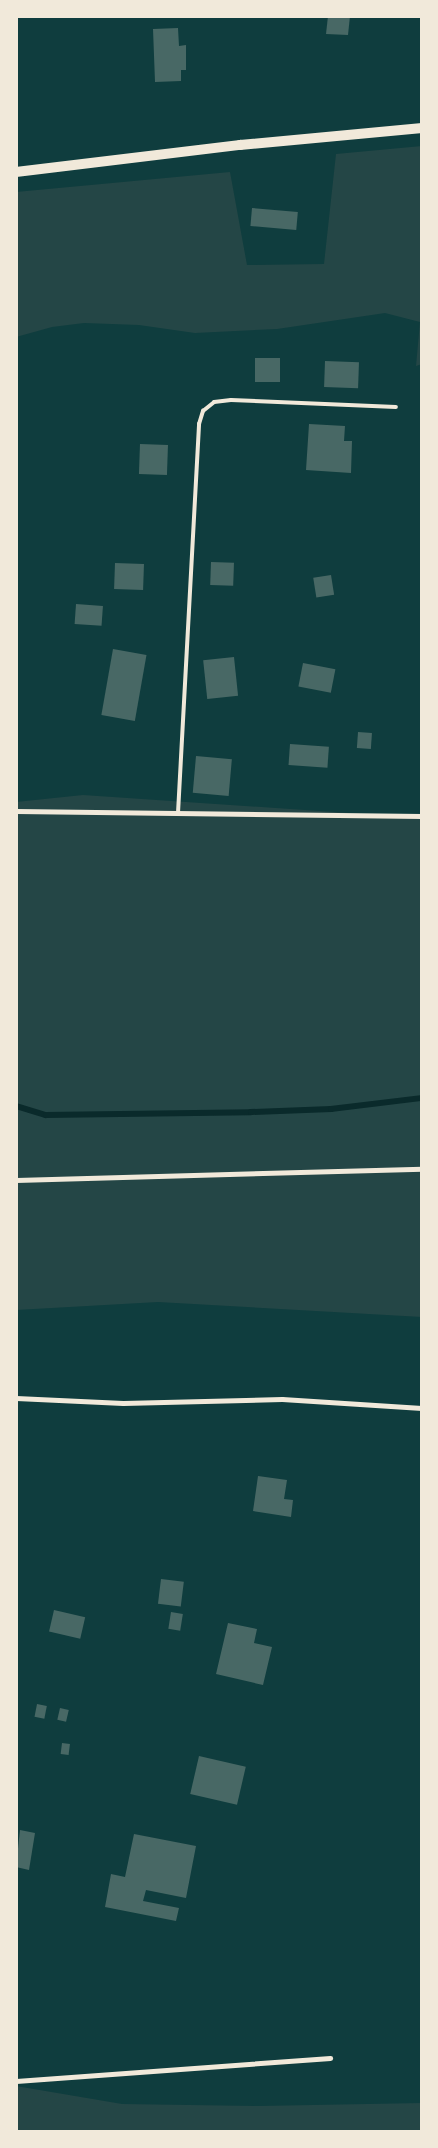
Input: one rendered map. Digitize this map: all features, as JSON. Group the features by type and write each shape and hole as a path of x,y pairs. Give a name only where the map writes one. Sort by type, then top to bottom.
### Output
{"main road":[{"path":"16,172 258,143 422,128"}],"street":[{"path":"16,811 422,816"},
{"path":"16,1180 422,1169"},
{"path":"16,1398 123,1403 282,1399 422,1408"},
{"path":"16,2081 330,2058"}],"lane":[{"path":"178,813 199,424 203,411 214,402 231,400 396,407"}],"shaded area":[{"path":"422,146 422,364 416,366 420,322 385,313 277,329 195,333 139,325 84,323 52,327 16,337 16,192 230,172 247,265 324,264 336,154"},
{"path":"83,795 422,818 422,1317 158,1302 16,1310 16,802"},
{"path":"16,2086 122,2104 259,2106 422,2103 422,2132 16,2132"}],"building":[{"path":"328,16 350,16 348,35 326,34"},
{"path":"178,28 179,46 186,45 186,70 181,70 181,81 155,82 153,29"},
{"path":"252,208 298,212 296,230 250,226"},
{"path":"255,358 280,358 280,382 255,382"},
{"path":"325,361 359,362 358,388 324,387"},
{"path":"309,424 345,426 344,441 352,441 351,473 306,470"},
{"path":"140,444 168,445 167,475 139,474"},
{"path":"211,562 234,563 233,586 210,585"},
{"path":"115,563 144,564 143,590 114,589"},
{"path":"331,575 334,595 316,598 313,578"},
{"path":"76,604 103,606 102,626 75,624"},
{"path":"113,649 146,655 135,721 101,715"},
{"path":"234,657 238,696 207,699 203,660"},
{"path":"303,663 335,669 331,693 298,687"},
{"path":"358,732 372,733 371,749 357,748"},
{"path":"290,744 329,747 327,768 289,765"},
{"path":"196,756 232,759 229,796 193,793"},
{"path":"258,1476 287,1480 284,1499 293,1500 291,1517 253,1511"},
{"path":"161,1579 184,1582 181,1607 158,1604"},
{"path":"54,1610 85,1617 80,1639 49,1631"},
{"path":"171,1612 183,1614 180,1631 168,1629"},
{"path":"228,1623 257,1629 254,1643 272,1647 263,1685 216,1674"},
{"path":"37,1704 47,1706 44,1719 35,1717"},
{"path":"60,1708 69,1710 66,1722 57,1720"},
{"path":"62,1743 70,1744 69,1755 61,1754"},
{"path":"199,1756 246,1767 237,1805 190,1794"},
{"path":"20,1830 35,1833 29,1870 16,1867"},
{"path":"134,1834 196,1846 186,1898 146,1890 143,1901 179,1908 176,1921 105,1907 111,1874 125,1877"}],"waterway":[{"path":"16,1106 46,1115 251,1112 331,1109 422,1098"}]}
